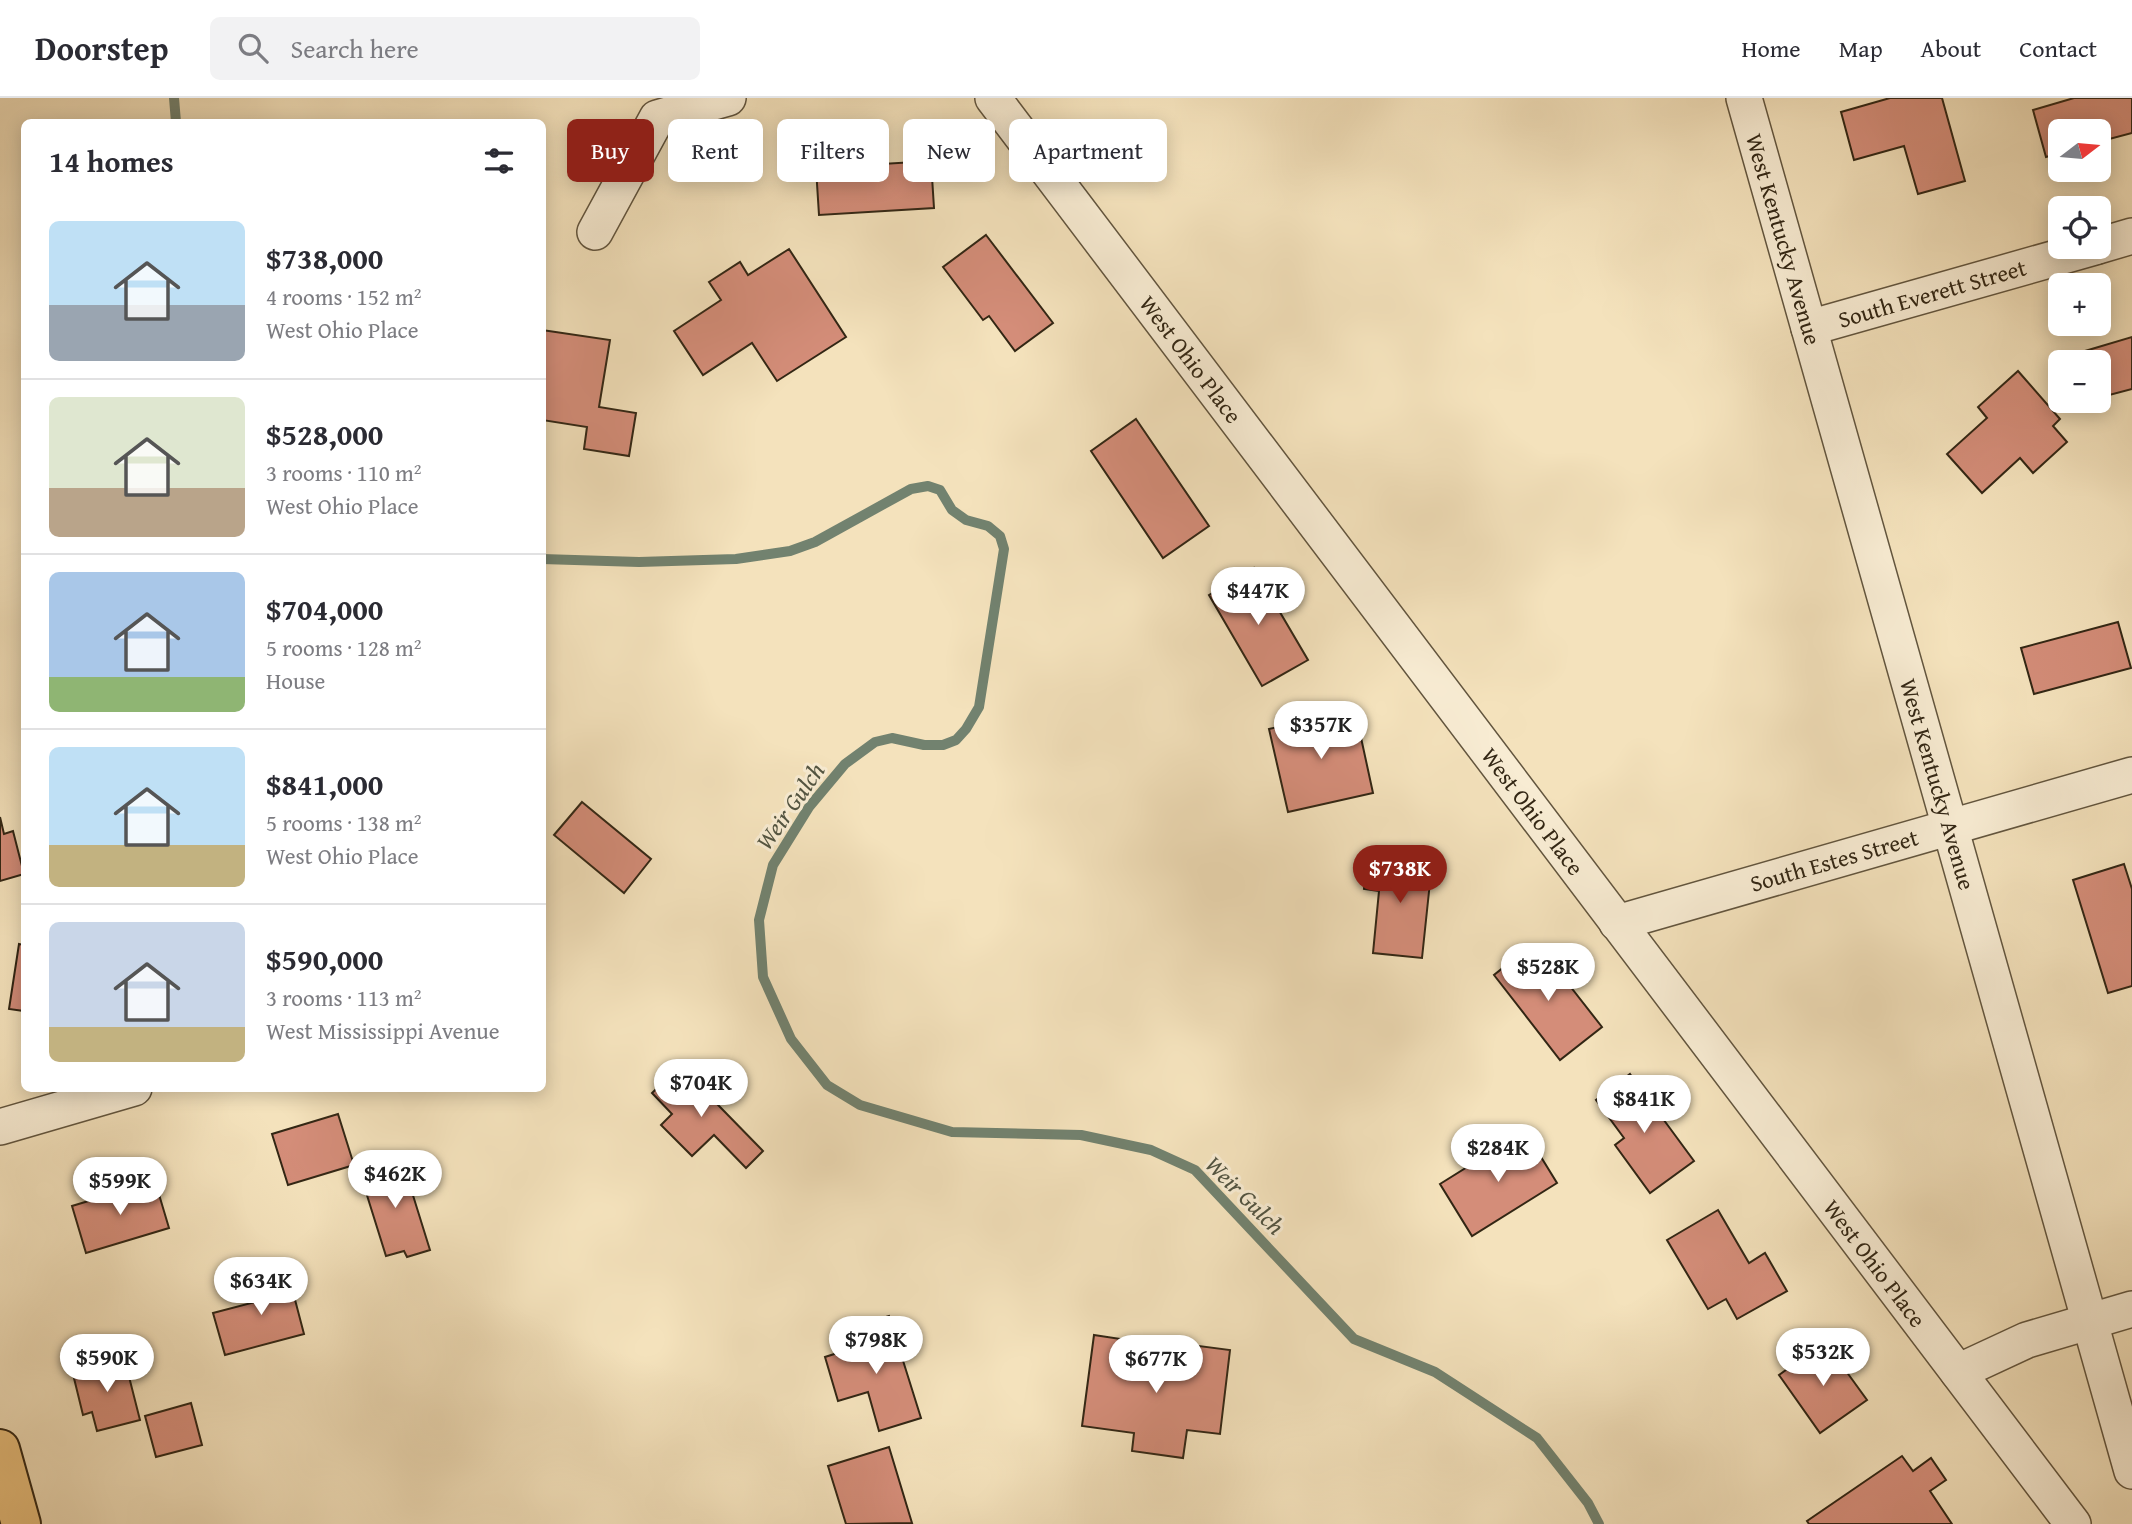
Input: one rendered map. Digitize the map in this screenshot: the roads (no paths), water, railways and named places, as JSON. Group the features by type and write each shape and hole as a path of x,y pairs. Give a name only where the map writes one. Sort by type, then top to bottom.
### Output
{"main road":[{"path":"0,1449 21,1524"}],"street":[{"path":"595,232 654,108 727,98"},
{"name":"West Ohio Place","path":"993,98 2073,1524"},
{"name":"West Kentucky Avenue","path":"1744,98 2132,1471"},
{"name":"South Everett Street","path":"2111,242 2132,236"},
{"name":"South Everett Street","path":"1809,328 2051,259"},
{"name":"South Estes Street","path":"1617,923 2132,775"},
{"path":"0,1127 120,1092"},
{"path":"1958,1372 2007,1348 2132,1309"}],"waterway":[{"name":"Weir Gulch","path":"174,98 176,119"},
{"name":"Weir Gulch","path":"546,559 639,562 736,559 790,551 815,542 911,489 928,486 940,490 952,510 966,520 988,526 1000,536 1004,549 979,707 966,729 956,740 943,745 924,745 892,738 875,742 845,764 809,807 773,865 759,920 763,977 791,1039 827,1085 860,1105 952,1132 1081,1135 1151,1150 1195,1170 1354,1339 1435,1372 1537,1438 1588,1503 1599,1524"}]}
